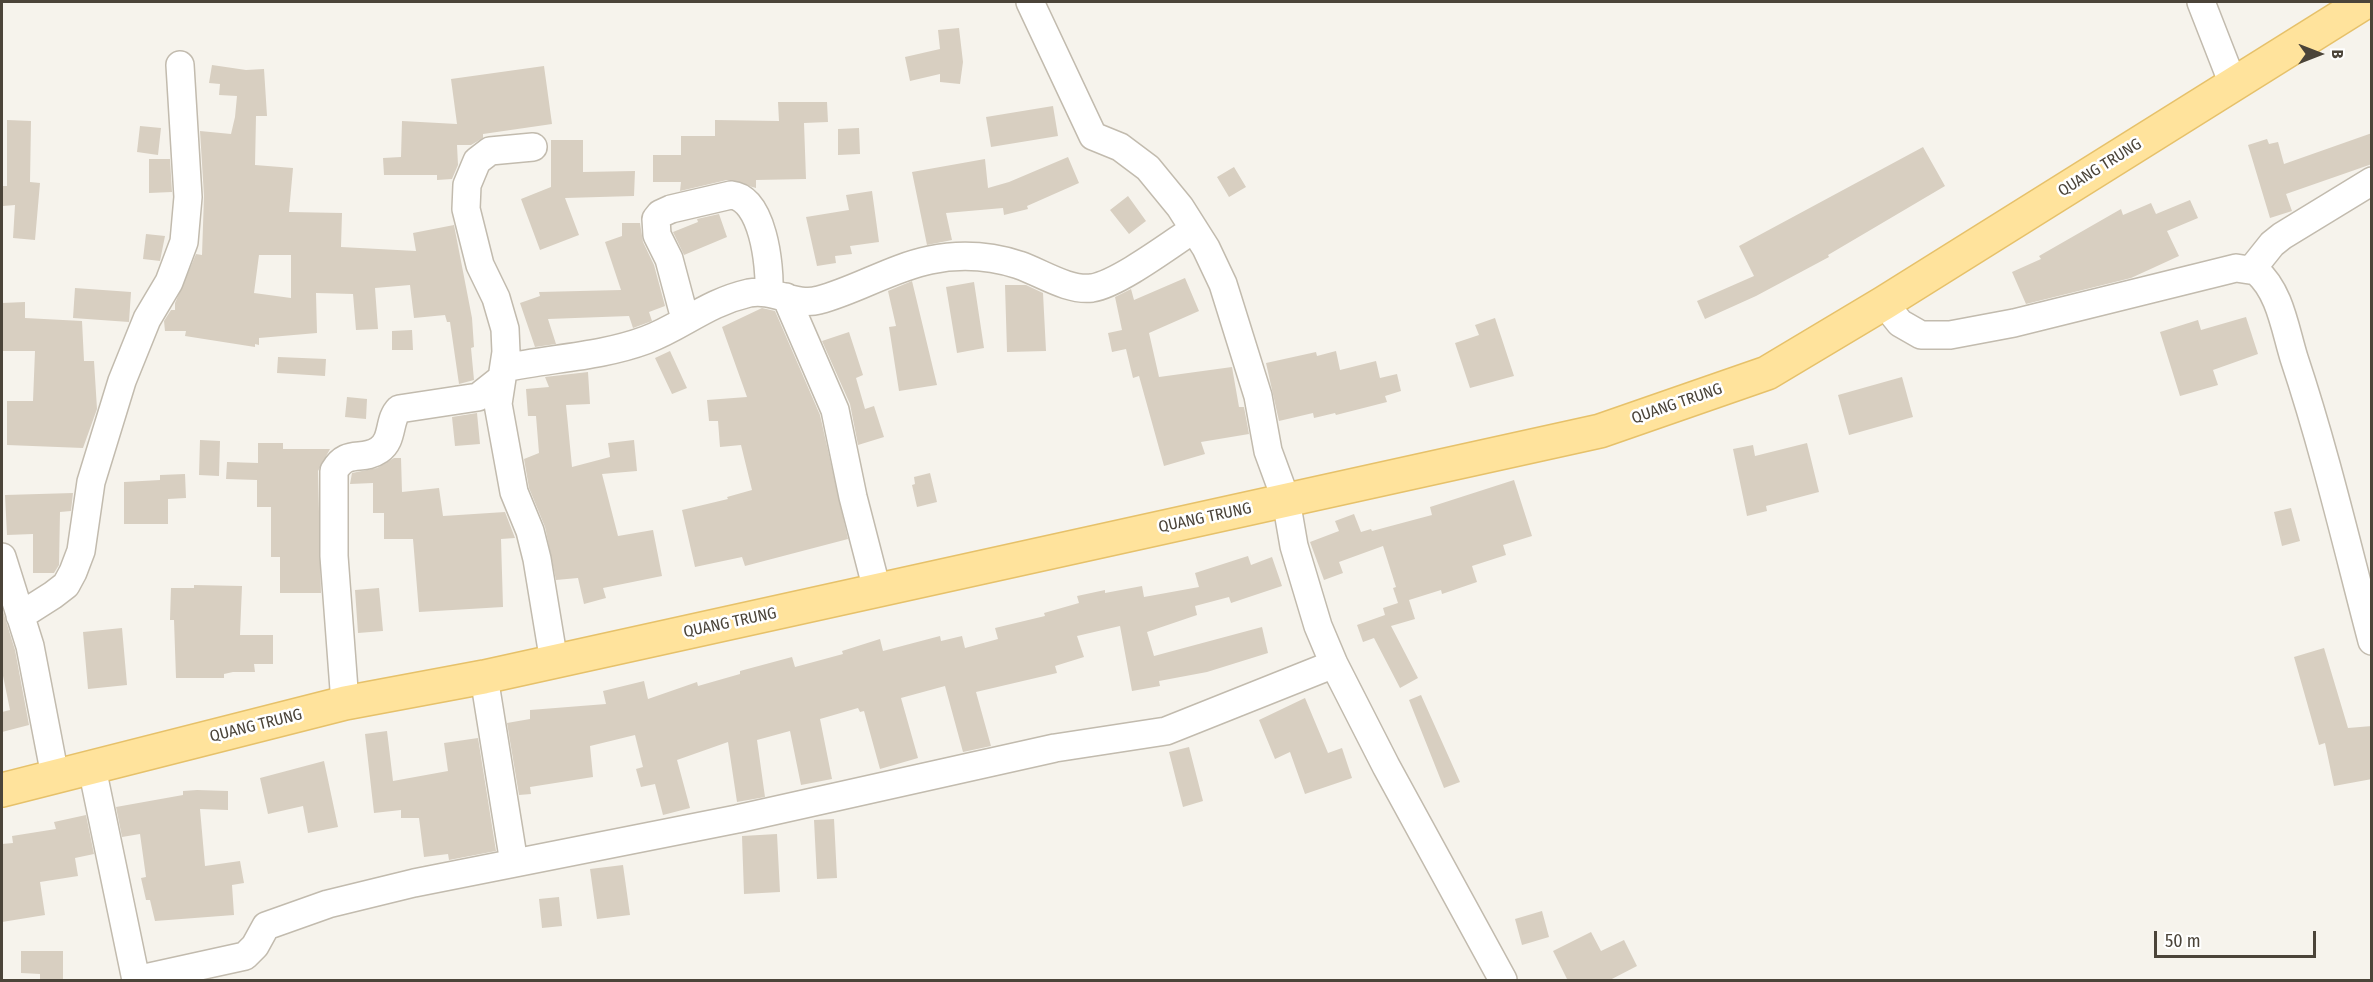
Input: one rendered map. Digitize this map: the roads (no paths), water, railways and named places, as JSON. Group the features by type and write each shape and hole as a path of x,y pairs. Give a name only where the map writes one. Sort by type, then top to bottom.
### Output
{"main road":[{"name":"QUANG TRUNG","path":"2,790 345,703 554,662 1600,431 1767,373 1884,303 2365,2"}],"street":[{"path":"1030,2 1093,136 1120,147 1148,168 1194,229 1223,284 1258,396 1269,451 1286,500 1302,577 1334,664 1503,981"},
{"path":"2201,2 2234,84"},
{"path":"20,616 66,585 73,572 81,551 91,482 122,381 147,319 173,273 184,242 188,197 180,65"},
{"path":"533,147 490,151 477,161 467,185 466,208 480,265 505,329 503,373 498,404 514,492 530,531 537,559 554,662"},
{"path":"2252,269 2282,236 2372,181"},
{"path":"685,319 669,260 657,235 656,219 671,208 731,195 741,196 746,200 760,227 767,261 778,294 835,410 853,497 877,590"},
{"path":"345,703 334,556 334,471 339,461 382,449 387,442 399,409 478,397 503,373 625,347 649,339 718,302 748,293 778,294 817,301 904,266 966,256 1018,265 1073,286 1091,288 1107,282 1194,229"},
{"path":"1884,303 1900,323 1921,335 1950,335 2014,323 2236,268 2252,269 2265,278 2272,289 2331,478 2372,641"},
{"path":"2,557 30,646 55,776"},
{"path":"92,768 136,980 245,956 255,946 266,926 297,912 414,883 737,819 1055,748 1166,731 1334,664"},
{"path":"484,677 514,863"}]}
